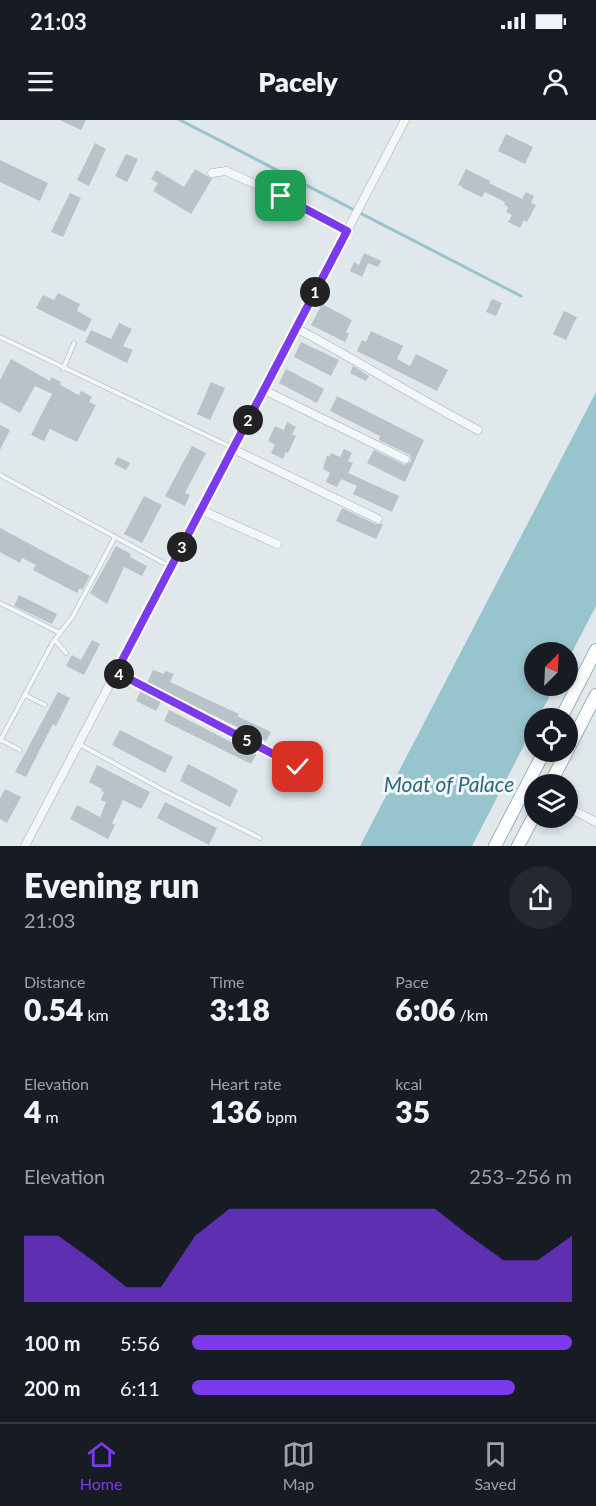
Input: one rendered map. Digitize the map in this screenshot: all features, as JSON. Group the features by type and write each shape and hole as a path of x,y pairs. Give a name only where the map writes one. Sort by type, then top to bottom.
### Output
{"main road":[{"path":"566,708 595,652"},
{"path":"555,774 596,695"},
{"path":"495,846 539,762"},
{"path":"518,846 528,828"}],"street":[{"path":"25,846 405,120"},
{"path":"212,172 226,171 281,196 347,231"},
{"path":"296,328 478,430"},
{"path":"264,390 405,459"},
{"path":"233,448 378,519"},
{"path":"201,510 277,544"},
{"path":"578,813 596,822"}],"lane":[{"path":"0,337 233,448"},
{"path":"63,369 74,343"},
{"path":"0,476 171,567"},
{"path":"20,750 0,741 55,640 73,616 115,537"},
{"path":"0,603 60,633"},
{"path":"55,640 66,653"},
{"path":"116,672 298,767"},
{"path":"25,694 45,705"},
{"path":"79,744 167,792 260,838"}],"water":[{"name":"Moat of Palace","path":"596,392 596,606 577,642 524,642 524,696 550,696 543,708 524,708 524,745 472,846 360,846"}],"building":[{"path":"60,120 86,120 81,130"},
{"path":"506,134 533,147 525,164 498,151"},
{"path":"95,143 106,149 89,186 77,180"},
{"path":"126,154 138,159 127,182 115,176"},
{"path":"0,160 48,183 40,201 0,182"},
{"path":"195,169 212,179 191,214 153,191 158,183 151,179 156,170 184,187"},
{"path":"466,169 522,199 526,192 534,196 531,203 536,205 527,222 524,220 520,228 508,222 512,215 506,212 508,207 504,204 505,202 485,192 482,197 458,185"},
{"path":"70,193 81,198 63,237 51,232"},
{"path":"364,253 381,261 378,267 368,263 362,277 350,271 354,262 359,265"},
{"path":"58,293 80,304 77,311 92,319 85,332 36,308 43,295 54,300"},
{"path":"492,299 502,303 496,316 486,312"},
{"path":"322,304 352,320 346,332 349,334 345,342 311,325"},
{"path":"564,311 577,317 566,340 553,334"},
{"path":"119,323 132,329 123,346 133,350 127,363 85,342 91,330 111,339"},
{"path":"371,331 403,346 397,359 410,366 416,354 448,370 437,391 357,351 362,340 366,342"},
{"path":"301,342 339,360 331,376 294,357"},
{"path":"11,359 50,381 51,377 61,382 60,385 79,395 81,391 92,397 89,402 96,405 77,442 50,429 44,441 31,435 52,394 35,386 20,413 0,402 0,380"},
{"path":"353,366 369,376 366,381 350,373"},
{"path":"286,369 324,389 317,403 279,383"},
{"path":"211,382 225,388 210,420 197,414"},
{"path":"337,396 424,440 405,482 367,463 374,450 405,465 411,461 410,455 379,440 380,436 330,411"},
{"path":"287,422 296,427 292,434 296,436 283,459 271,453 275,445 268,441 275,426 284,430"},
{"path":"0,425 10,430 0,450"},
{"path":"192,446 206,453 185,493 190,495 185,506 165,496"},
{"path":"344,449 352,453 348,461 353,463 348,473 399,496 392,512 353,494 357,486 341,479 337,487 326,482 330,473 323,469 327,455 329,457 331,453 340,457"},
{"path":"118,457 130,463 126,470 114,464"},
{"path":"144,496 162,505 142,543 124,534"},
{"path":"342,508 375,524 383,524 376,539 336,521"},
{"path":"0,528 90,576 82,590 80,588 77,593 33,570 36,565 22,558 20,563 0,552"},
{"path":"116,546 147,566 142,576 124,567 107,604 90,593"},
{"path":"19,595 57,614 52,624 14,606"},
{"path":"92,640 100,644 84,675 66,666 72,655 81,660"},
{"path":"153,670 164,674 165,671 174,674 170,682 239,714 237,716 271,732 266,741 147,683"},
{"path":"141,690 162,700 156,711 136,701"},
{"path":"58,692 70,698 56,726 53,724 26,777 15,772"},
{"path":"169,710 256,755 251,764 164,721"},
{"path":"120,730 173,757 165,773 112,745"},
{"path":"188,764 238,790 230,807 180,781"},
{"path":"97,765 150,792 141,809 123,800 112,823 115,825 108,839 70,819 77,805 100,817 106,802 101,800 104,792 89,782"},
{"path":"5,789 21,797 7,823 0,819 0,798"},
{"path":"165,802 217,828 209,845 157,818"}],"waterway":[{"path":"180,120 521,296"}],"route":[{"path":"281,196 347,231 116,672 298,767"}]}
